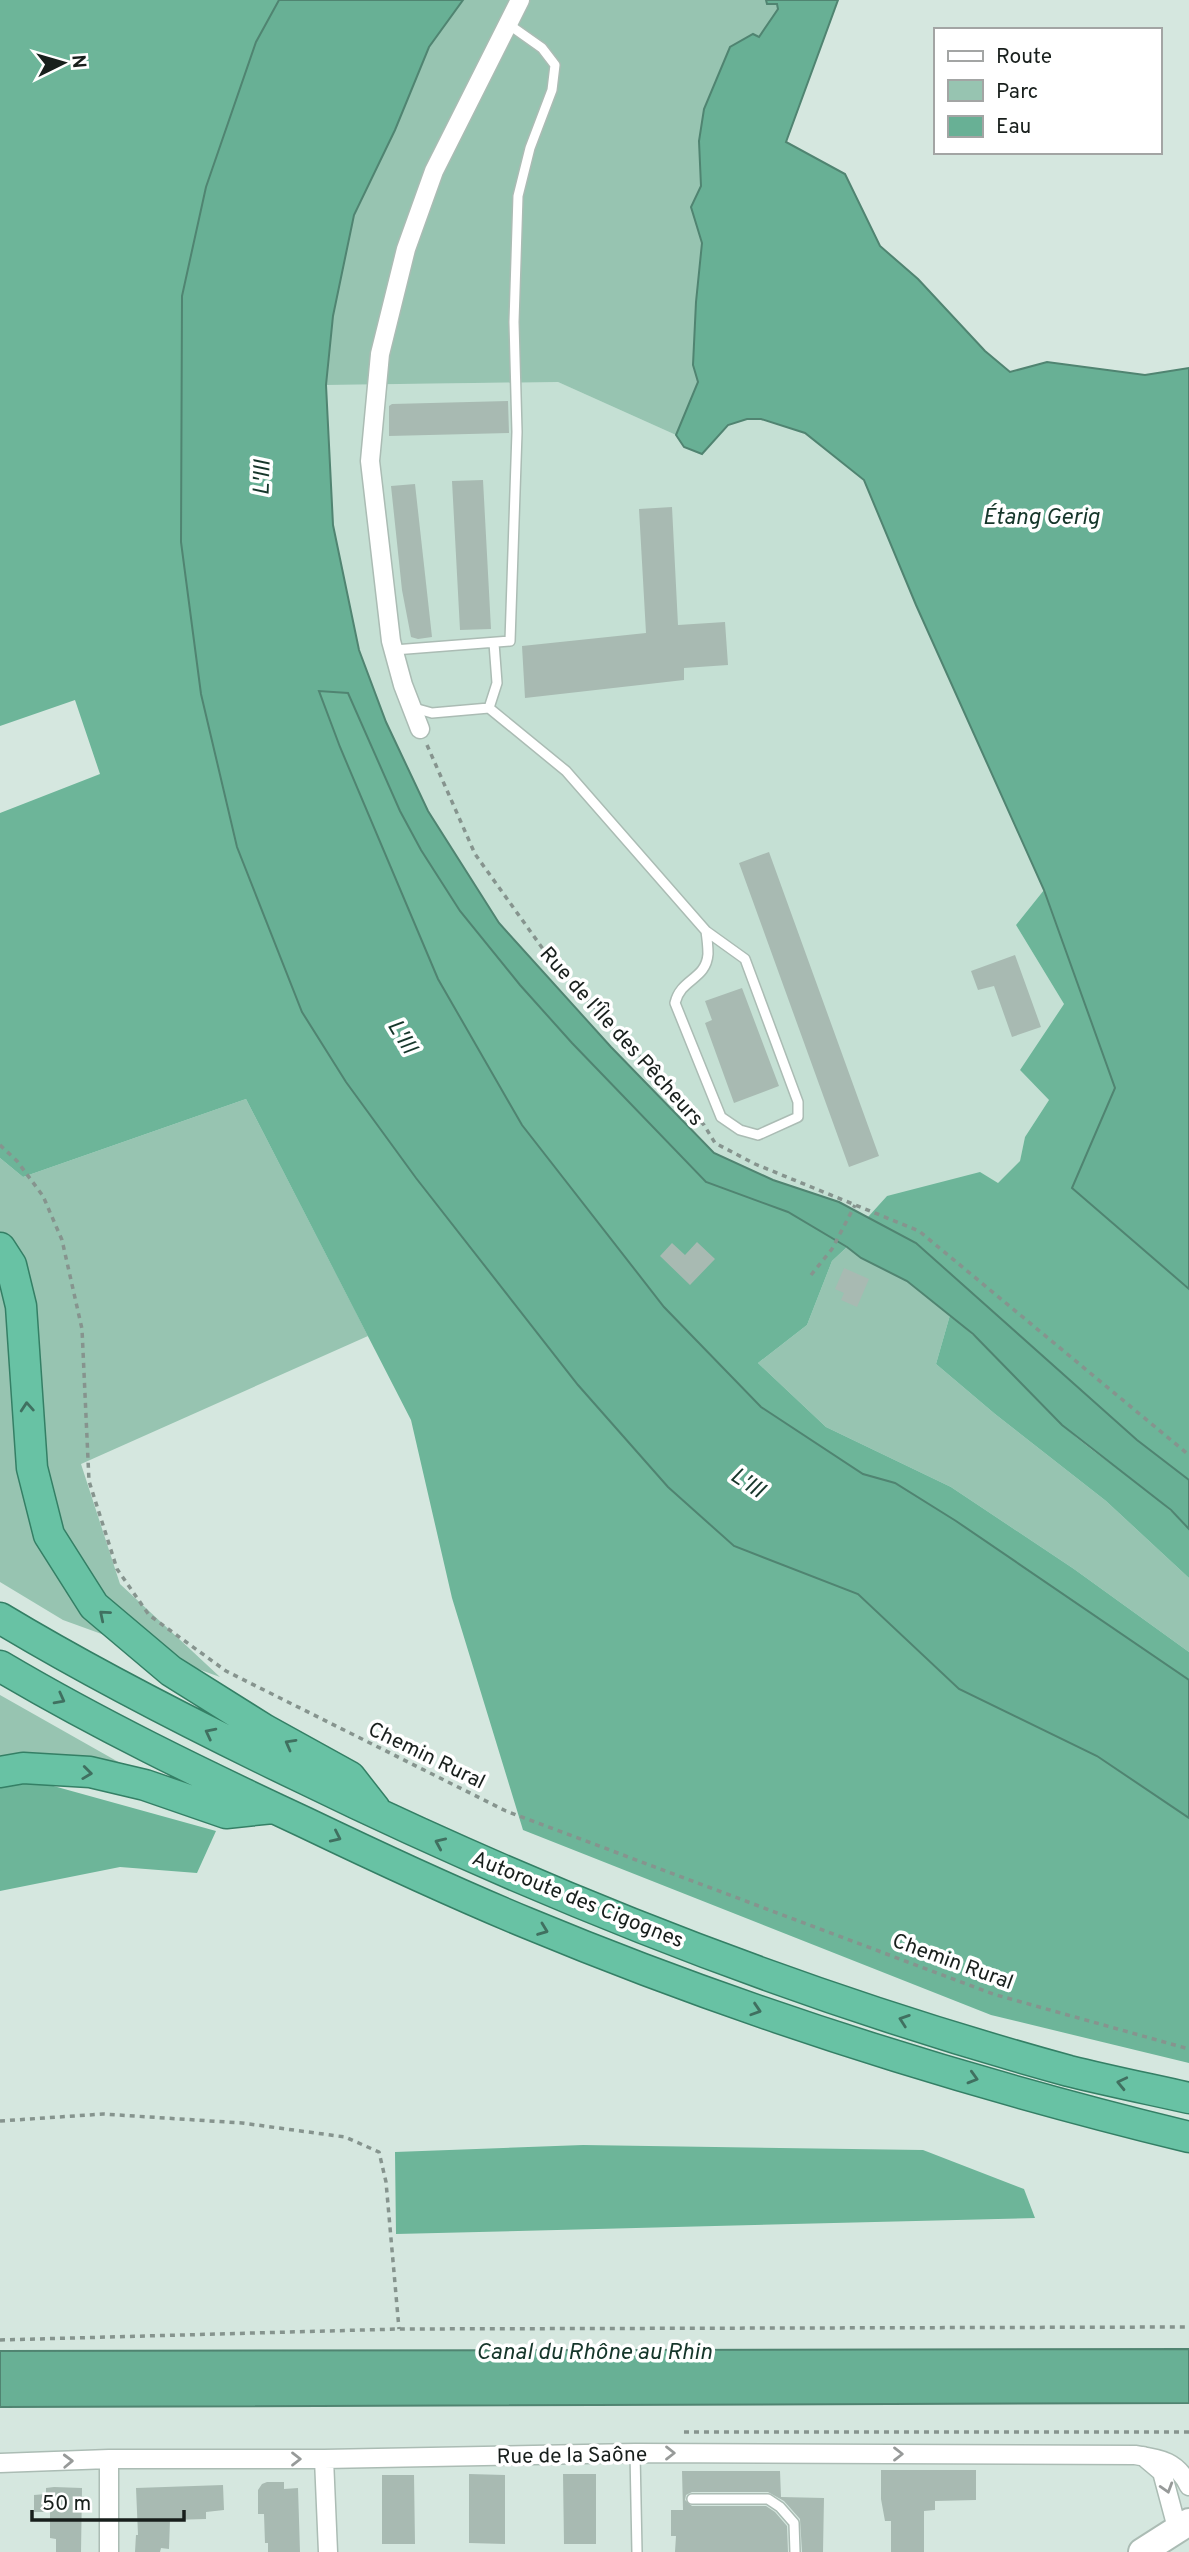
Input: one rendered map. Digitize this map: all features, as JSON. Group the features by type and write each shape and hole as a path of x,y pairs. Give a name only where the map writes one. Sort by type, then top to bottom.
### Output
{"highway":[{"path":"0,1248 11,1265 21,1306 32,1468 49,1535 94,1606 171,1671 265,1730 350,1777 382,1817"},
{"name":"Autoroute des Cigognes","path":"0,1618 209,1733 382,1817 542,1888 745,1966 925,2028 1071,2071 1189,2098"},
{"name":"Autoroute des Cigognes","path":"0,1666 199,1774 527,1923 726,2000 915,2062 1100,2115 1189,2137"},
{"path":"0,1772 23,1768 90,1772 145,1785 226,1813 274,1808"}],"main road":[{"path":"1142,2552 1183,2525"}],"street":[{"path":"420,729 394,650 370,461 380,354 406,249 434,171 520,0"},
{"name":"Rue de la Saône","path":"0,2463 109,2459 324,2459 635,2453 1143,2456 1161,2458 1172,2463 1189,2486"},
{"path":"1143,2456 1162,2472 1183,2525"},
{"path":"109,2459 109,2552"},
{"path":"324,2459 328,2552"}],"lane":[{"path":"394,650 510,641 517,432 514,323 518,196 530,148 552,90 555,65 542,48 508,24"},
{"path":"489,708 497,683 494,643"},
{"path":"412,707 432,713 489,708 566,771 706,931 745,959 799,1102 798,1117 758,1135 740,1130 721,1117 675,1003 678,990 701,973 708,956 706,931"},
{"path":"635,2453 636,2552"},
{"path":"692,2499 768,2499 794,2522 795,2552"}],"path":[{"name":"Rue de l'Île des Pêcheurs","path":"420,729 475,854 553,963 704,1125 715,1143 755,1164 919,1231 1189,1455"},
{"name":"Chemin Rural","path":"0,1145 17,1161 43,1195 62,1240 82,1329 89,1481 117,1569 149,1615 226,1671 506,1811 993,1994 1189,2049"},
{"path":"811,1275 832,1249 855,1205"},
{"path":"0,2121 103,2114 242,2123 345,2137 379,2152 386,2182 399,2329"},
{"path":"0,2340 399,2329 1189,2327"}],"shaded area":[{"path":"0,0 279,0 256,42 206,187 182,296 181,542 201,694 237,847 302,1012 346,1082 416,1178 578,1385 668,1487 734,1546 858,1594 959,1689 1097,1756 1189,1818 1189,2063 991,2015 523,1830 452,1598 411,1420 246,1099 23,1177 0,1158 0,813 100,774 75,700 0,726"},
{"path":"558,382 676,435 684,447 711,441 728,425 747,419 761,419 805,433 864,480 916,605 1044,890 1016,925 1064,1004 1020,1070 1049,1100 1025,1137 1020,1161 998,1183 887,1196 868,1217 773,1180 714,1153 611,1047 499,923 428,811 386,722 359,650 333,525 326,385"},
{"path":"319,691 348,693 400,811 460,911 520,985 572,1043 706,1182 788,1212 847,1247 832,1261 807,1325 758,1363 826,1427 951,1487 1074,1569 1189,1652 1189,1680 956,1521 895,1483 863,1474 761,1407 664,1307 522,1125 438,979"},
{"path":"1044,890 1115,1088 1072,1188 1189,1289 1189,1480 1137,1440 916,1244 868,1217 887,1196 980,1172 998,1183 1020,1161 1025,1137 1049,1100 1020,1070 1064,1004 1016,925"},
{"path":"950,1315 1061,1424 1159,1500 1189,1529 1189,1578 1106,1501 936,1364"},
{"path":"39,1782 216,1831 197,1873 120,1867 0,1891 0,1787"},
{"path":"583,2145 923,2150 1024,2189 1035,2218 396,2234 395,2152"}],"green space":[{"path":"463,0 766,0 767,4 777,4 778,9 759,37 753,34 730,47 704,109 699,141 701,186 691,207 702,243 693,365 698,382 676,435 558,382 326,385 333,316 354,215 395,130 429,47"},
{"path":"246,1099 368,1336 81,1464 120,1584 220,1677 63,1620 0,1582 0,1158 23,1177"},
{"path":"847,1247 861,1258 907,1281 950,1315 936,1364 1106,1501 1189,1578 1189,1652 1074,1569 951,1487 826,1427 758,1363 807,1325 832,1261"},
{"path":"0,1695 129,1768 0,1760"}],"water":[{"name":"L'Ill","path":"279,0 463,0 429,47 395,130 354,215 333,316 326,385 333,525 359,650 386,722 428,811 499,923 611,1047 714,1153 773,1180 839,1202 916,1243 1137,1440 1189,1480 1189,1529 1171,1510 1062,1425 973,1334 907,1281 861,1258 788,1212 706,1182 572,1043 520,985 460,911 400,811 348,693 319,691 438,979 522,1125 664,1307 761,1407 863,1474 895,1483 956,1521 1189,1680 1189,1818 1097,1756 959,1689 858,1594 734,1546 668,1487 578,1385 416,1178 346,1082 302,1012 237,847 201,694 181,542 182,296 206,187 256,42"},
{"name":"Étang Gerig","path":"766,0 838,0 786,142 845,174 880,246 918,279 985,351 1010,372 1047,362 1145,375 1189,368 1189,1289 1072,1188 1115,1088 1044,890 916,605 864,480 805,433 761,419 747,419 728,425 702,454 684,447 676,435 698,382 693,365 702,243 691,207 701,186 699,141 704,109 730,47 753,34 759,37 778,9 777,4 767,4"},
{"name":"Canal du Rhône au Rhin","path":"1189,2349 1189,2403 0,2407 0,2351"}],"building":[{"path":"508,401 509,433 389,436 389,406 392,404"},
{"path":"483,480 491,629 460,630 452,481"},
{"path":"415,484 432,637 418,639 411,637 402,590 391,486"},
{"path":"672,507 678,625 725,622 728,665 684,668 684,680 525,698 522,646 646,633 639,509"},
{"path":"769,852 879,1156 849,1167 739,863"},
{"path":"1015,955 1041,1027 1012,1037 994,986 978,990 971,971"},
{"path":"742,988 779,1086 734,1103 705,1023 712,1020 705,1001"},
{"path":"697,1242 715,1259 690,1285 660,1256 672,1243 685,1255"},
{"path":"844,1268 869,1279 857,1307 841,1300 844,1293 835,1289"},
{"path":"881,2470 976,2470 976,2500 935,2501 935,2510 924,2511 924,2552 891,2552 891,2521 885,2521 881,2499"},
{"path":"682,2471 780,2471 781,2497 824,2498 823,2552 802,2552 800,2519 784,2501 768,2492 692,2492 686,2495 685,2500 692,2506 766,2506 787,2526 788,2552 675,2552 676,2536 671,2536 671,2510 683,2510"},
{"path":"469,2474 505,2475 505,2544 469,2543"},
{"path":"563,2474 596,2474 596,2544 564,2544"},
{"path":"382,2475 414,2475 415,2544 382,2544"},
{"path":"267,2482 284,2482 284,2489 298,2488 300,2552 268,2552 264,2514 258,2514 258,2490"},
{"path":"223,2485 224,2510 206,2512 206,2519 170,2520 169,2549 161,2548 160,2552 135,2552 138,2535 136,2488"},
{"path":"46,2488 82,2488 81,2552 56,2552 56,2539 50,2538 50,2512 34,2512 34,2495 46,2494"}]}
